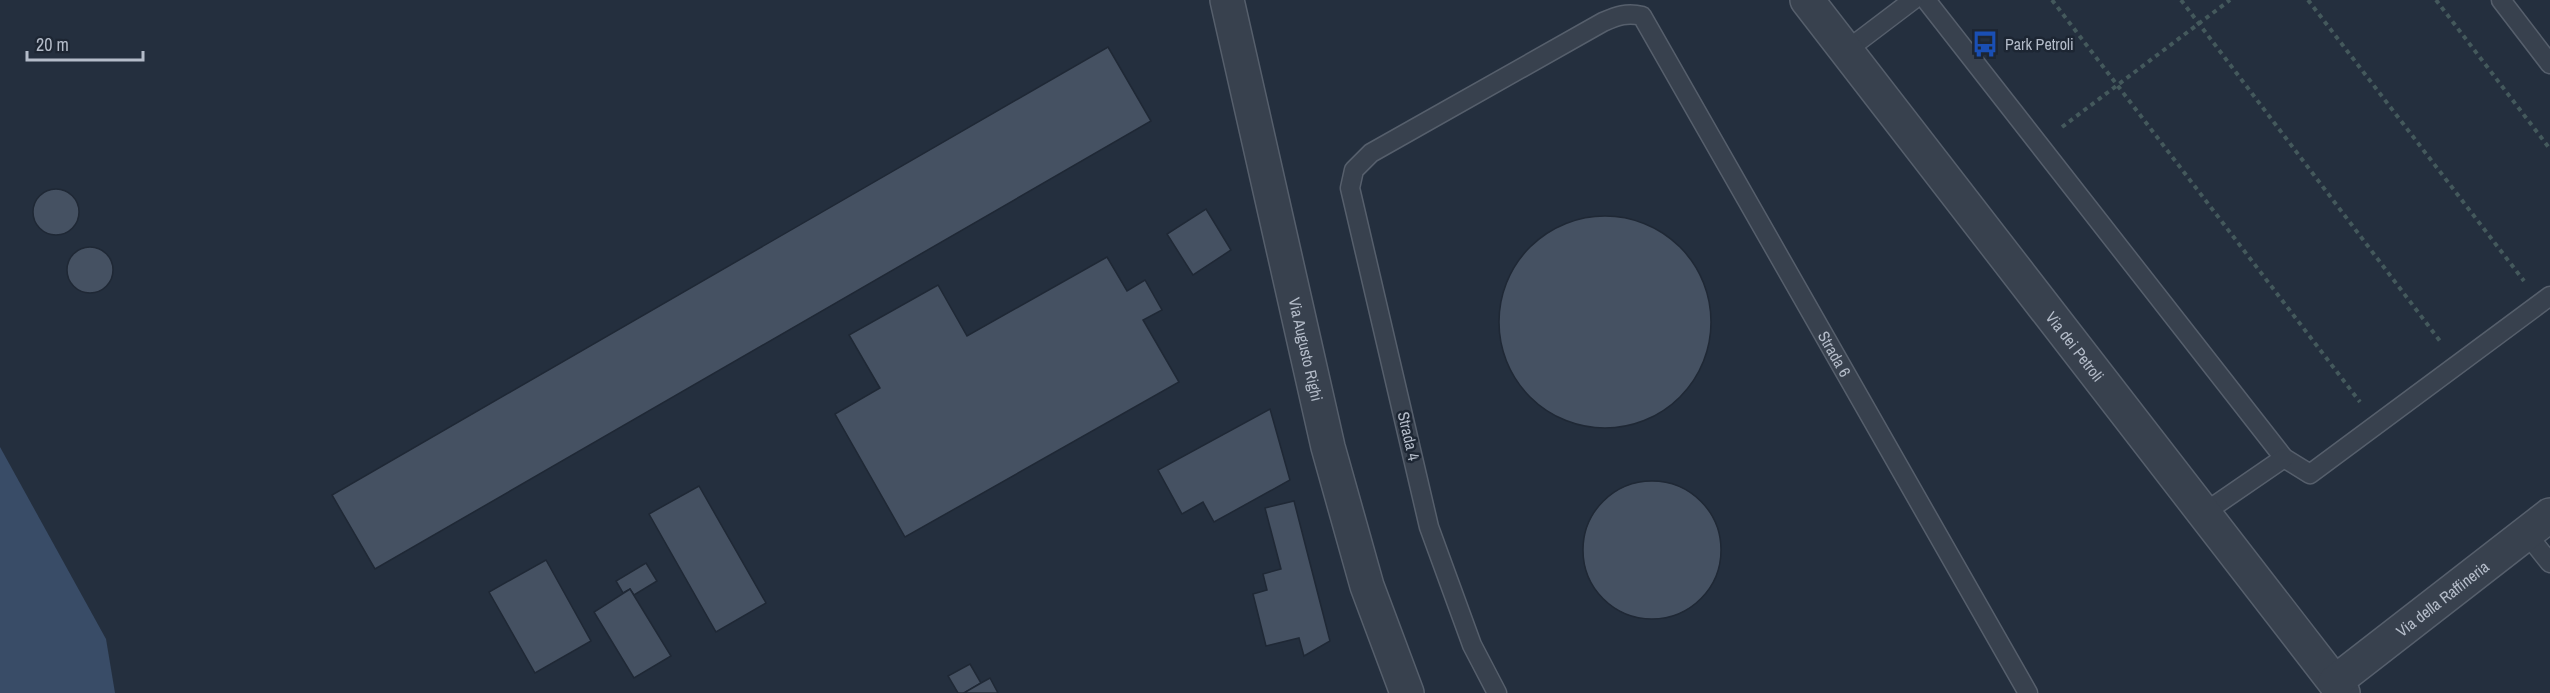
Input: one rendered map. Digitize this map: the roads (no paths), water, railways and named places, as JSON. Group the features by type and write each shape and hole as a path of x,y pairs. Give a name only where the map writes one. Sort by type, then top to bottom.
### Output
{"street":[{"name":"Via Augusto Righi","path":"1227,0 1328,447 1367,586 1407,693"},
{"name":"Via dei Petroli","path":"1812,6 2339,687"},
{"name":"Via della Raffineria","path":"2339,687 2538,524"}],"lane":[{"path":"1847,50 1913,0"},
{"path":"1926,0 2284,458 2310,474 2545,299"},
{"path":"2501,0 2550,64"},
{"name":"Strada 4","path":"1497,693 1473,645 1429,527 1350,188 1354,170 1371,153 1603,22 1621,14 1633,13 1642,16"},
{"name":"Strada 6","path":"1642,16 2028,693"},
{"path":"2204,513 2284,458"},
{"path":"2538,524 2550,563"}],"water":[{"path":"0,447 106,639 115,693 0,693"}],"place":[{"name":"Park Petroli","path":"1985,44"}]}
